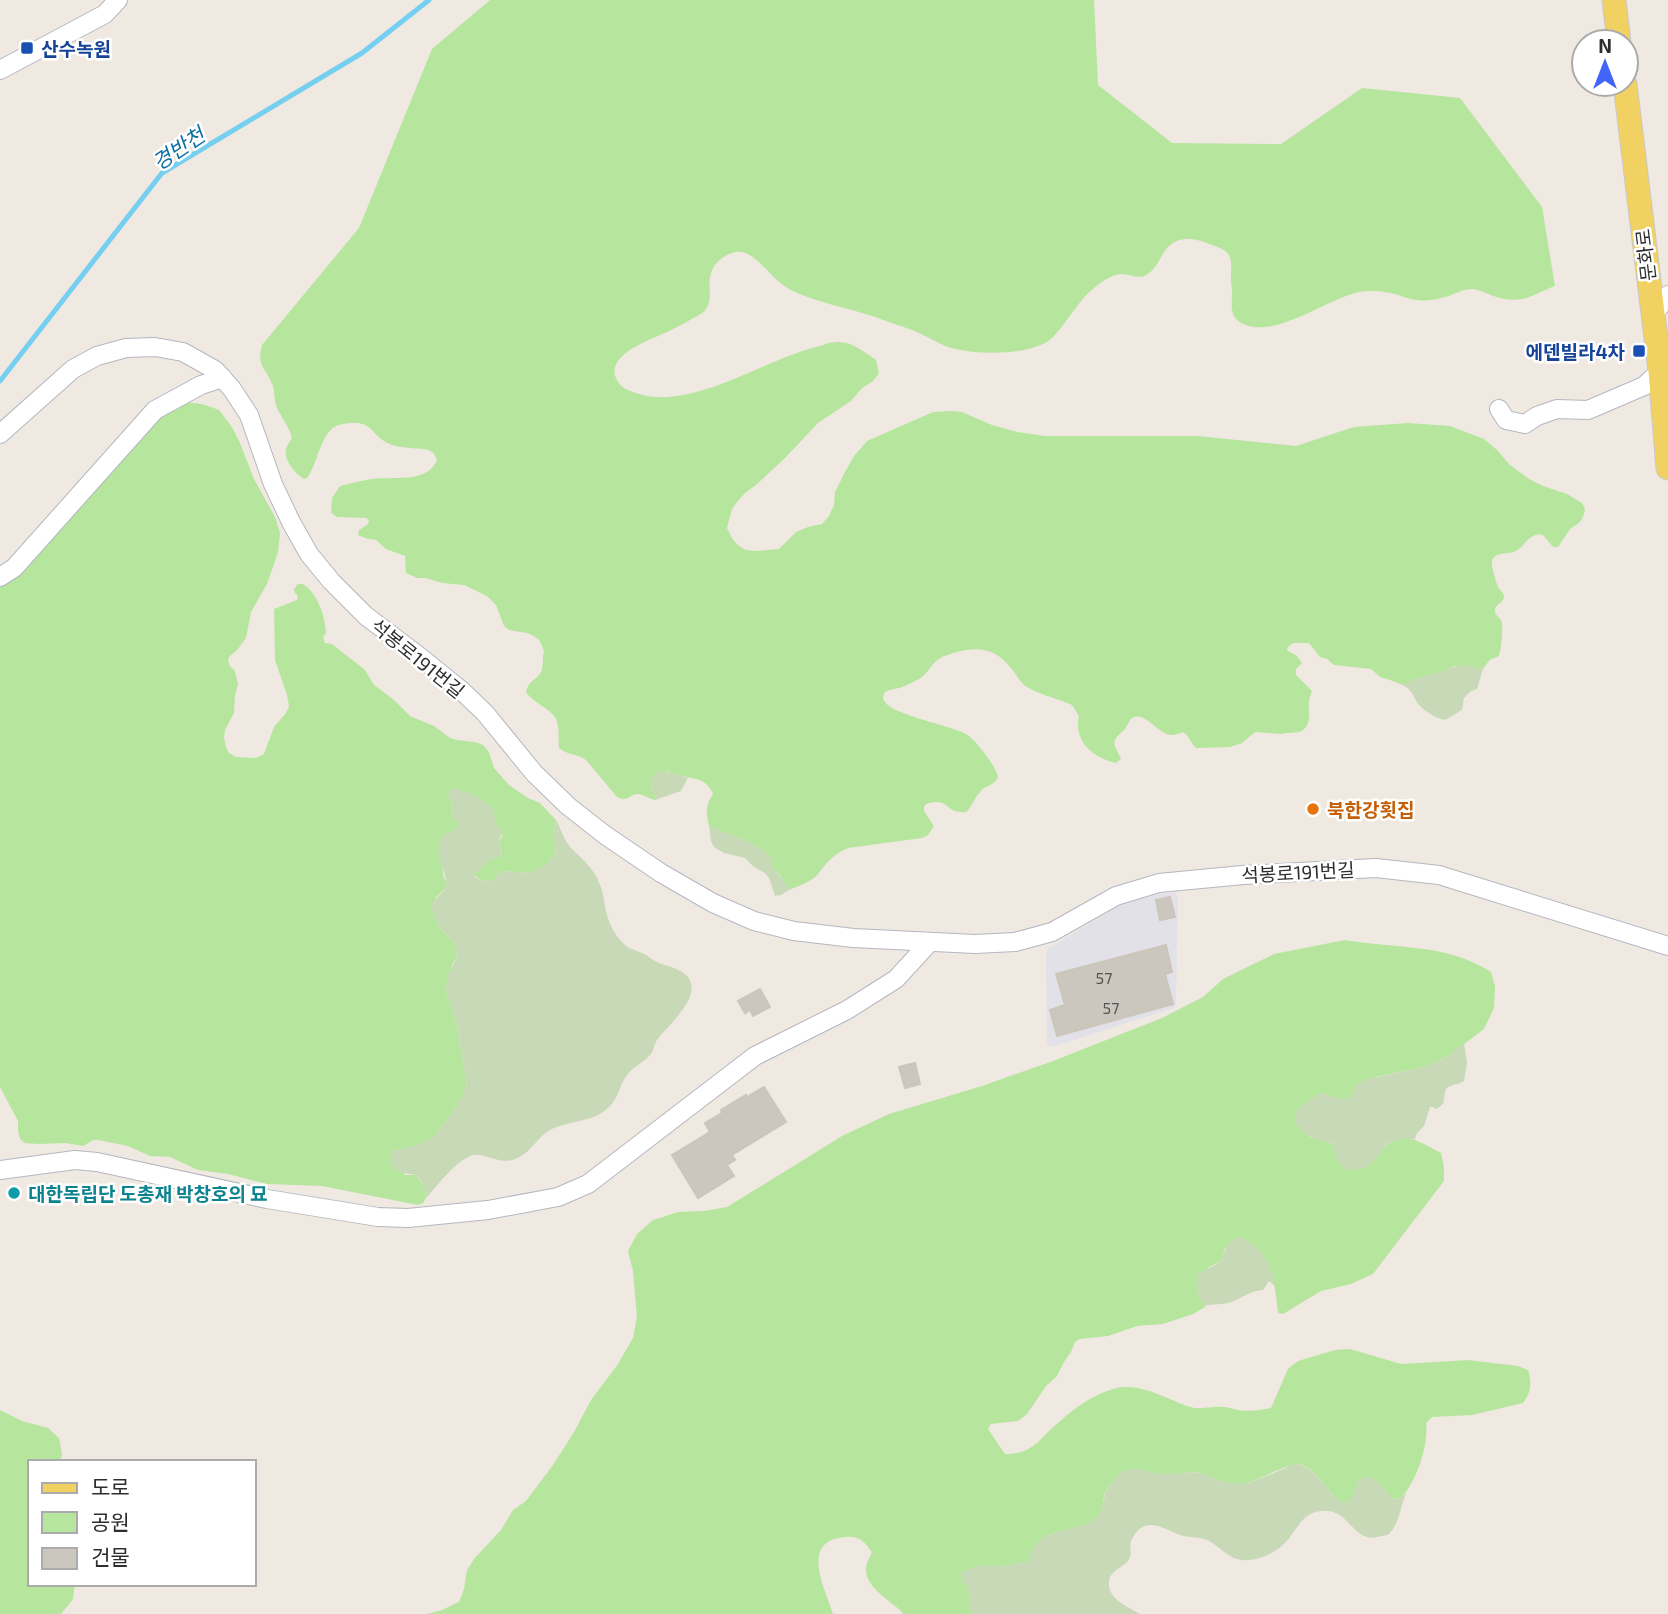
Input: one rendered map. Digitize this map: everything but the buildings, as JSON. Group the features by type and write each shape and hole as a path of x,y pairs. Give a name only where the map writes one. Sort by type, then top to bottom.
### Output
{"main road":[{"path":"1614,0 1617,28"},
{"name":"문화로","path":"1627,98 1653,317 1664,372 1668,468"}],"street":[{"path":"0,70 105,14 118,0"},
{"path":"1653,317 1668,295"},
{"name":"석봉로191번길","path":"0,434 73,369 97,356 126,348 155,347 183,352 215,370 249,415 273,484 291,522 309,554 331,581 366,616 461,690 568,806 605,835 662,873 713,903 754,921 794,931 841,937 975,944 1016,942 1052,932 1116,896 1158,883 1243,875 1376,868 1439,875 1668,946"},
{"path":"1499,409 1506,421 1525,424 1537,416 1558,409 1588,410 1644,386 1664,372"},
{"path":"0,577 14,568 155,410 201,386 223,379"},
{"path":"0,1170 75,1160 97,1162 267,1199 377,1217 408,1218 488,1210 558,1197 587,1184 755,1056 847,1010 889,984 909,967 930,942"}],"shaded area":[{"path":"1176,893 1174,1008 1055,1046 1047,1044 1048,949 1122,904 1158,894"}],"green space":[{"path":"490,0 1094,0 1098,85 1172,143 1281,144 1362,88 1460,98 1542,207 1555,286 1523,299 1509,300 1472,289 1438,299 1423,300 1413,300 1386,292 1364,291 1286,322 1256,327 1243,324 1233,315 1231,261 1228,254 1206,243 1184,239 1171,244 1146,275 1117,275 1094,288 1046,343 1008,352 952,348 906,328 809,298 781,283 747,253 730,254 714,266 706,310 630,350 616,364 615,373 622,386 636,393 657,397 679,396 726,382 795,353 837,342 853,345 876,360 879,373 851,401 818,423 738,501 732,509 727,528 733,540 746,550 779,549 796,532 822,524 834,505 835,492 845,472 867,441 933,412 950,411 962,412 1017,432 1045,436 1197,436 1296,446 1354,427 1408,423 1450,426 1484,439 1510,465 1529,479 1582,503 1585,509 1583,517 1570,529 1558,547 1553,547 1543,535 1534,535 1516,551 1499,554 1492,561 1498,587 1504,596 1495,609 1502,623 1502,640 1499,655 1490,660 1483,669 1454,666 1443,672 1400,684 1380,677 1371,669 1334,665 1320,657 1309,643 1293,643 1287,648 1288,651 1296,655 1302,663 1296,669 1296,675 1312,691 1306,727 1298,732 1281,734 1255,732 1242,743 1230,747 1196,748 1183,732 1167,734 1137,716 1131,719 1115,741 1121,759 1116,763 1108,761 1093,753 1082,741 1079,716 1072,705 1027,687 1003,659 979,649 942,657 919,679 885,692 883,699 890,707 899,711 966,734 975,741 998,777 982,790 966,812 959,812 939,802 926,804 924,811 934,826 928,835 848,848 831,859 805,884 789,890 771,867 769,855 750,843 709,826 707,809 713,794 700,780 668,771 651,785 655,800 639,794 626,799 617,797 586,760 559,748 556,719 526,692 542,669 544,651 540,641 527,633 509,630 504,626 496,605 487,596 464,585 417,578 406,573 405,556 386,549 376,540 358,535 359,530 368,524 369,520 366,518 337,517 331,513 332,498 340,486 372,479 418,476 432,468 437,460 433,452 390,444 364,424 350,423 338,425 326,436 307,478 297,474 286,457 286,449 292,438 277,408 273,386 261,362 262,345 359,228 432,49"},
{"path":"186,402 219,410 232,427 280,533 278,552 267,584 251,612 246,638 228,661 235,671 238,685 234,713 225,730 224,738 229,753 236,757 256,758 264,754 274,727 286,713 289,706 287,695 275,660 274,609 297,600 294,589 298,584 303,584 313,593 320,606 326,633 323,637 325,643 332,644 365,670 374,685 410,716 434,726 450,738 483,745 489,752 494,768 509,785 540,803 556,820 556,848 549,862 528,873 504,871 493,880 483,881 474,876 475,873 491,859 501,856 502,850 498,841 503,836 495,822 492,808 455,788 448,794 453,805 452,816 458,821 458,828 443,867 446,885 435,898 439,927 456,948 457,957 452,965 446,991 456,1021 467,1084 455,1109 434,1137 418,1145 393,1151 405,1175 416,1175 425,1187 426,1198 418,1205 322,1186 267,1184 198,1170 170,1157 150,1156 128,1146 98,1140 83,1146 25,1143 20,1139 18,1121 0,1087 0,587 19,575 157,420"},
{"path":"1459,665 1483,669 1477,689 1464,698 1462,710 1445,720 1425,710 1410,691 1400,684 1406,684"},
{"path":"661,771 688,778 681,791 655,800 652,779"},
{"path":"455,788 476,796 492,808 495,822 503,833 498,841 502,850 501,856 491,859 474,877 483,881 493,880 504,871 528,873 549,862 556,849 553,839 556,820 569,845 598,879 608,919 617,936 630,948 685,974 691,985 691,993 682,1011 657,1040 651,1054 629,1072 615,1100 603,1112 550,1130 527,1152 514,1159 507,1161 480,1155 468,1157 451,1170 426,1198 425,1188 416,1175 403,1173 390,1158 393,1151 418,1145 434,1137 455,1109 467,1084 456,1021 446,991 448,975 457,957 456,948 439,927 431,904 446,886 438,851 442,836 455,830 458,825 458,821 452,816 453,805 448,794"},
{"path":"709,826 750,843 769,855 771,866 789,890 775,896 765,873 745,858 724,853 714,847"},
{"path":"1345,940 1420,948 1456,956 1491,972 1495,986 1494,1008 1484,1029 1448,1056 1425,1067 1376,1077 1356,1086 1350,1098 1343,1100 1320,1093 1312,1100 1309,1137 1374,1160 1397,1139 1412,1139 1441,1153 1444,1181 1373,1274 1351,1284 1321,1291 1283,1314 1278,1313 1273,1281 1266,1262 1261,1253 1244,1239 1225,1248 1222,1261 1209,1267 1197,1290 1205,1307 1163,1324 1137,1326 1108,1336 1080,1339 1075,1342 1057,1376 1046,1386 1027,1414 1018,1421 991,1424 988,1429 1005,1454 1021,1452 1035,1444 1064,1417 1087,1401 1104,1392 1123,1387 1142,1389 1194,1408 1225,1407 1246,1411 1271,1408 1288,1369 1298,1361 1335,1350 1350,1349 1401,1364 1468,1360 1518,1366 1528,1370 1530,1387 1523,1403 1472,1415 1432,1417 1426,1423 1420,1464 1411,1484 1399,1499 1391,1498 1375,1479 1359,1480 1352,1498 1346,1503 1340,1501 1314,1473 1302,1465 1289,1466 1240,1484 1224,1482 1199,1473 1166,1474 1134,1469 1110,1485 1099,1515 1090,1523 1053,1533 1042,1539 1028,1562 977,1566 961,1579 968,1588 971,1614 903,1614 869,1581 866,1567 872,1552 867,1545 854,1537 845,1537 831,1540 823,1547 819,1556 821,1579 833,1614 427,1614 459,1602 467,1570 474,1559 501,1530 513,1510 526,1501 553,1465 591,1400 616,1367 633,1338 637,1317 633,1271 628,1251 637,1234 653,1220 678,1212 727,1207 842,1136 889,1114 982,1086 1162,1018 1203,997 1223,979 1274,954"},
{"path":"1464,1043 1467,1063 1464,1081 1447,1088 1440,1107 1430,1107 1424,1126 1415,1139 1394,1140 1364,1168 1348,1170 1338,1162 1333,1144 1305,1134 1297,1126 1294,1119 1298,1109 1320,1093 1342,1099 1350,1098 1356,1086 1364,1080 1425,1067 1448,1056"},
{"path":"1237,1237 1252,1244 1264,1256 1275,1286 1269,1281 1263,1290 1229,1303 1205,1307 1197,1287 1198,1274 1222,1261 1228,1244"},
{"path":"0,1410 22,1421 48,1428 59,1438 60,1460 28,1460 28,1586 75,1586 73,1599 61,1614 0,1614"},
{"path":"1295,1464 1311,1471 1334,1496 1346,1503 1352,1498 1359,1480 1367,1477 1375,1479 1391,1498 1399,1499 1406,1493 1392,1530 1388,1535 1367,1537 1336,1513 1315,1512 1299,1524 1277,1550 1260,1558 1242,1560 1236,1559 1207,1540 1183,1536 1149,1525 1138,1530 1133,1537 1128,1561 1113,1573 1109,1581 1111,1593 1140,1614 971,1614 968,1588 961,1579 962,1572 977,1566 1028,1562 1034,1547 1045,1537 1095,1519 1101,1511 1108,1488 1125,1471 1134,1469 1162,1474 1199,1473 1224,1482 1240,1484 1260,1479"}],"waterway":[{"name":"경반천","path":"0,381 162,173 362,53 429,0"}],"place":[{"name":"산수녹원","path":"27,48"},
{"name":"에덴빌라4차","path":"1639,351"},
{"name":"북한강횟집","path":"1313,809"},
{"name":"대한독립단 도총재 박창호의 묘","path":"14,1193"}]}
